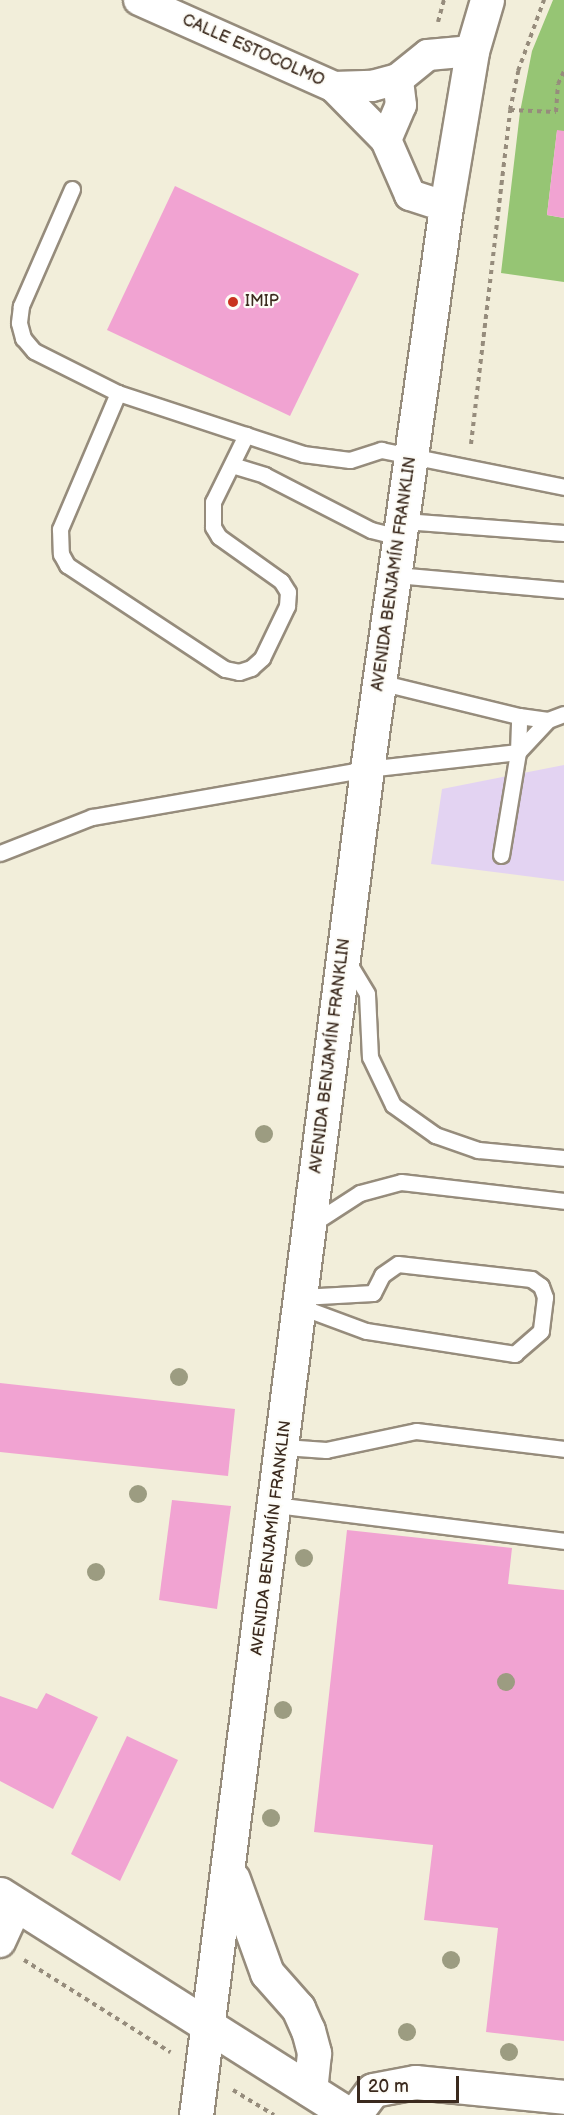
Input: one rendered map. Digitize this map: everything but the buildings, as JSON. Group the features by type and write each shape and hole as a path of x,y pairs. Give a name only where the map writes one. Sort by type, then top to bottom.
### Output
{"main road":[{"name":"AVENIDA BENJAMÍN FRANKLIN","path":"196,2115 230,1872 284,1447 367,769 403,530 446,207 472,51 487,0"},
{"path":"230,1872 267,1973 298,2008 308,2030 314,2053 310,2090"},
{"path":"9,1900 349,2115"},
{"path":"354,2115 373,2090 393,2084 415,2082 564,2097"}],"street":[{"name":"CALLE ESTOCOLMO","path":"139,0 334,87 386,140 410,195 446,207"},
{"name":"CALLE ESTOCOLMO","path":"334,87 372,86 398,79 428,55 472,51"},
{"path":"386,140 399,112 398,79"},
{"path":"9,1900 10,1950"}],"lane":[{"path":"72,189 21,306 19,323 23,338 34,351 118,393 330,460 350,460 381,450 468,466 485,473 564,487"},
{"path":"118,393 60,529 61,554 67,565 225,669 239,672 251,668 262,658 287,606 288,592 268,569 219,537 213,527 213,502 246,435"},
{"path":"232,465 264,475 371,530 564,533"},
{"path":"396,575 564,590"},
{"path":"379,682 519,716 548,720"},
{"path":"0,853 92,817 367,769 518,752 548,720 564,714"},
{"path":"501,855 518,752 519,716"},
{"path":"343,954 367,994 370,1057 393,1105 435,1135 478,1150 564,1158"},
{"path":"310,1225 360,1193 401,1182 564,1201"},
{"path":"398,1264 420,1264 531,1279 541,1287 544,1297 541,1331 516,1354 366,1332 301,1302 373,1293 382,1275 398,1264"},
{"path":"284,1447 326,1450 416,1431 564,1449"},
{"path":"276,1504 564,1540"}],"path":[{"path":"468,466 510,110 521,61 544,0"},
{"path":"510,110 556,112 558,84 564,71"},
{"path":"10,1950 274,2115"}],"shaded area":[{"path":"564,765 564,881 431,864 442,789"}],"green space":[{"path":"553,0 564,0 564,131 557,131 547,215 564,218 564,282 501,273 520,112 532,51"}],"place":[{"name":"IMIP","path":"233,302"}]}
